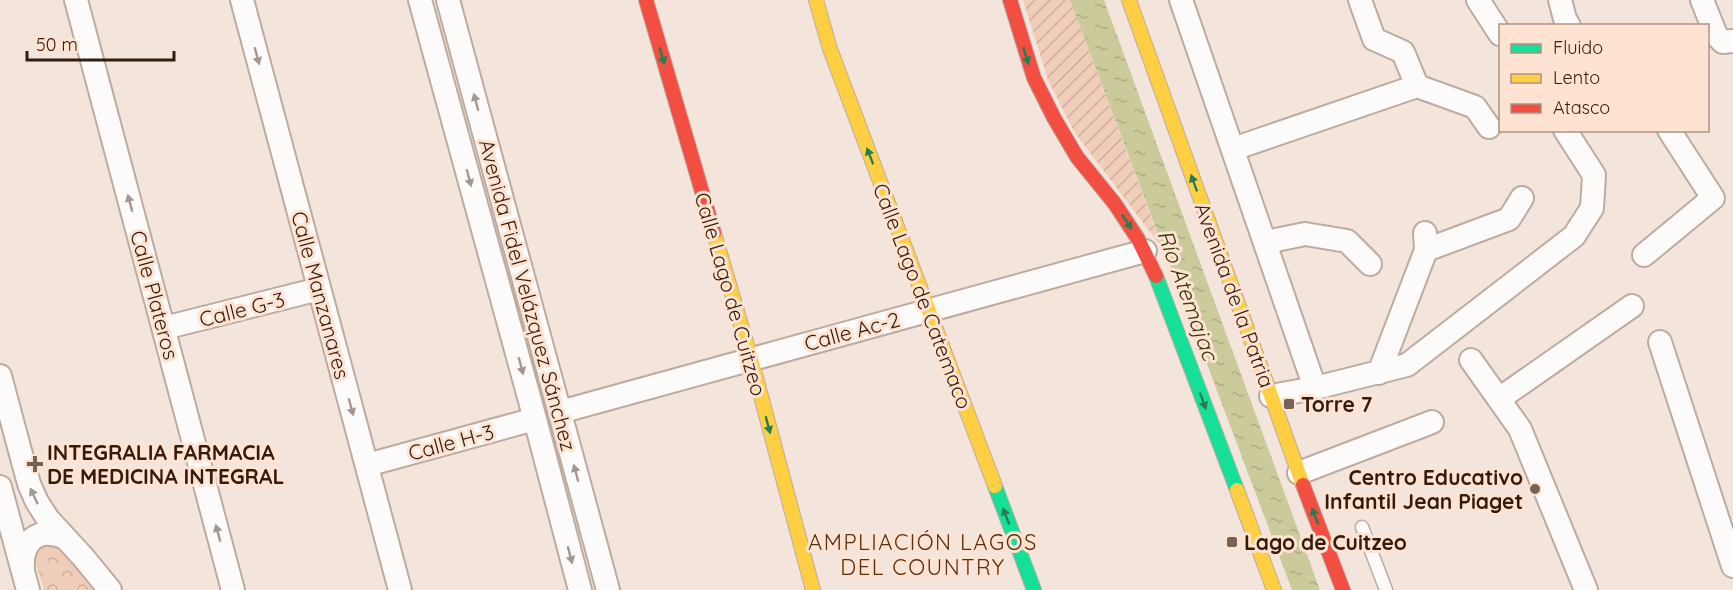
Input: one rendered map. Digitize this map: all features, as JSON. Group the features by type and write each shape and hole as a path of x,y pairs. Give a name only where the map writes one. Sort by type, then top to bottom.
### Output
{"main road":[{"name":"Calle Lago de Cuitzeo","path":"646,0 751,359 813,590"},
{"name":"Calle Lago de Catemaco","path":"816,0 830,49 1034,590"},
{"path":"1010,0 1034,78 1054,117 1077,157 1115,204 1153,267 1274,590"},
{"name":"Avenida de la Patria","path":"1129,0 1343,590"}],"street":[{"name":"Calle Plateros","path":"76,0 233,590"},
{"name":"Calle Manzanares","path":"242,0 400,590"},
{"name":"Avenida Fidel Velázquez Sánchez","path":"420,0 580,590"},
{"name":"Avenida Fidel Velázquez Sánchez","path":"448,0 608,590"},
{"path":"1181,0 1315,388"},
{"path":"1360,0 1374,39 1403,52 1417,86"},
{"path":"1478,0 1499,32"},
{"path":"1560,0 1568,24"},
{"path":"1702,0 1716,35 1723,42 1733,42"},
{"path":"1233,149 1417,86 1475,107 1489,127"},
{"path":"1271,396 1315,388 1407,365 1574,236 1592,208 1594,175 1566,132"},
{"path":"1644,255 1713,198 1670,132"},
{"path":"1379,373 1425,242 1509,219 1522,198"},
{"path":"1266,242 1305,234 1347,241 1370,264"},
{"name":"Calle Ac-2","path":"560,412 1145,251"},
{"name":"Calle G-3","path":"164,328 319,289"},
{"path":"1499,399 1632,306"},
{"path":"1660,342 1733,566"},
{"path":"1472,360 1520,429 1586,590"},
{"path":"0,375 29,484 37,502 48,519 110,590"},
{"name":"Calle H-3","path":"367,465 535,419"},
{"path":"1299,473 1432,422"},
{"path":"0,487 26,581"},
{"path":"562,523 588,517"},
{"path":"26,581 22,558 24,550 34,538 49,533 64,538"}],"lane":[{"path":"1362,527 1384,589"}],"green space":[{"path":"1023,0 1070,0 1163,249 1075,133 1048,80"},
{"path":"44,544 61,546 98,590 44,590 34,557"}],"water":[{"name":"Río Atemajac","path":"1070,0 1104,0 1320,590 1292,590"}],"traffic: fast":[{"path":"1156,276 1237,490"},
{"path":"995,486 1034,590"}],"traffic: slow":[{"path":"816,0 830,49 995,486"},
{"path":"1129,0 1303,485"},
{"path":"714,233 751,359 813,590"},
{"path":"1237,490 1274,590"}],"traffic: jam":[{"path":"646,0 714,233"},
{"path":"1010,0 1034,78 1054,118 1077,157 1115,204 1138,239 1156,276"},
{"path":"1303,485 1343,590"}],"place":[{"name":"Torre 7","path":"1289,404"},
{"name":"INTEGRALIA FARMACIA DE MEDICINA INTEGRAL","path":"35,464"},
{"name":"Centro Educativo Infantil Jean Piaget","path":"1535,489"},
{"name":"Lago de Cuitzeo","path":"1232,542"}],"district":[{"name":"AMPLIACIÓN LAGOS DEL COUNTRY","path":"923,554"}]}
